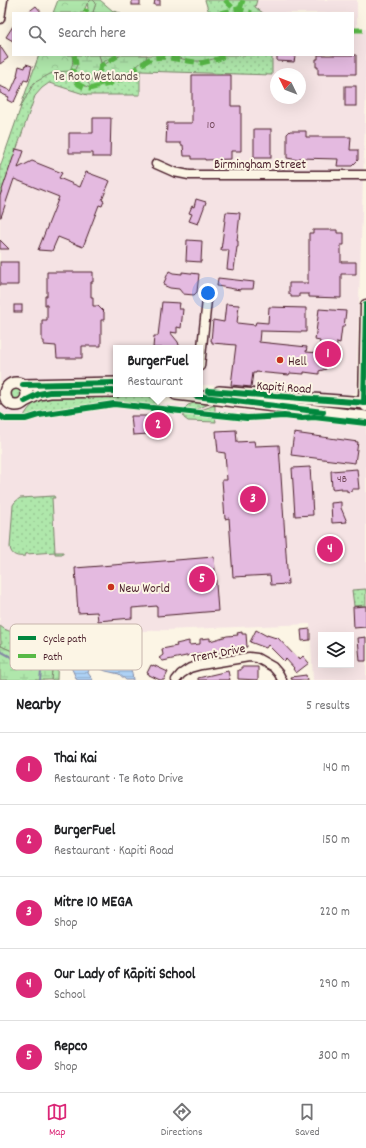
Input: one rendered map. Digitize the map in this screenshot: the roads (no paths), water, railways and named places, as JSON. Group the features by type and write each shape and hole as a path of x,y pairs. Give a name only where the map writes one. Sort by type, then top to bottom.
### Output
{"main road":[{"path":"113,385 23,385 19,383 12,384 3,392 9,403 18,406 39,394 113,385"},
{"path":"23,385 28,393 25,401"},
{"name":"Kapiti Road","path":"203,393 366,406"},
{"name":"Kapiti Road","path":"203,394 366,417"}],"street":[{"path":"0,19 3,0"},
{"name":"Birmingham Street","path":"156,164 174,172 189,175 366,176"},
{"path":"202,345 207,300"},
{"path":"352,415 366,406 366,305"},
{"name":"Trent Drive","path":"176,680 185,671 201,665 249,657 257,658 273,667 282,680"}],"water":[{"path":"72,670 89,670 88,673 93,680 77,680"},
{"path":"104,670 131,670 133,680 126,680 119,674"}],"waterway":[{"path":"0,651 10,656"},
{"path":"40,680 41,670"}],"place":[{"name":"Thai Kai","path":"328,354"},
{"name":"Hell","path":"280,360"},
{"name":"BurgerFuel","path":"158,425"},
{"name":"Mitre 10 MEGA","path":"253,499"},
{"name":"Our Lady of Kāpiti School","path":"330,549"},
{"name":"Repco","path":"202,579"},
{"name":"New World","path":"111,587"}],"park label":[{"name":"Te Roto Wetlands","path":"96,75"}]}
